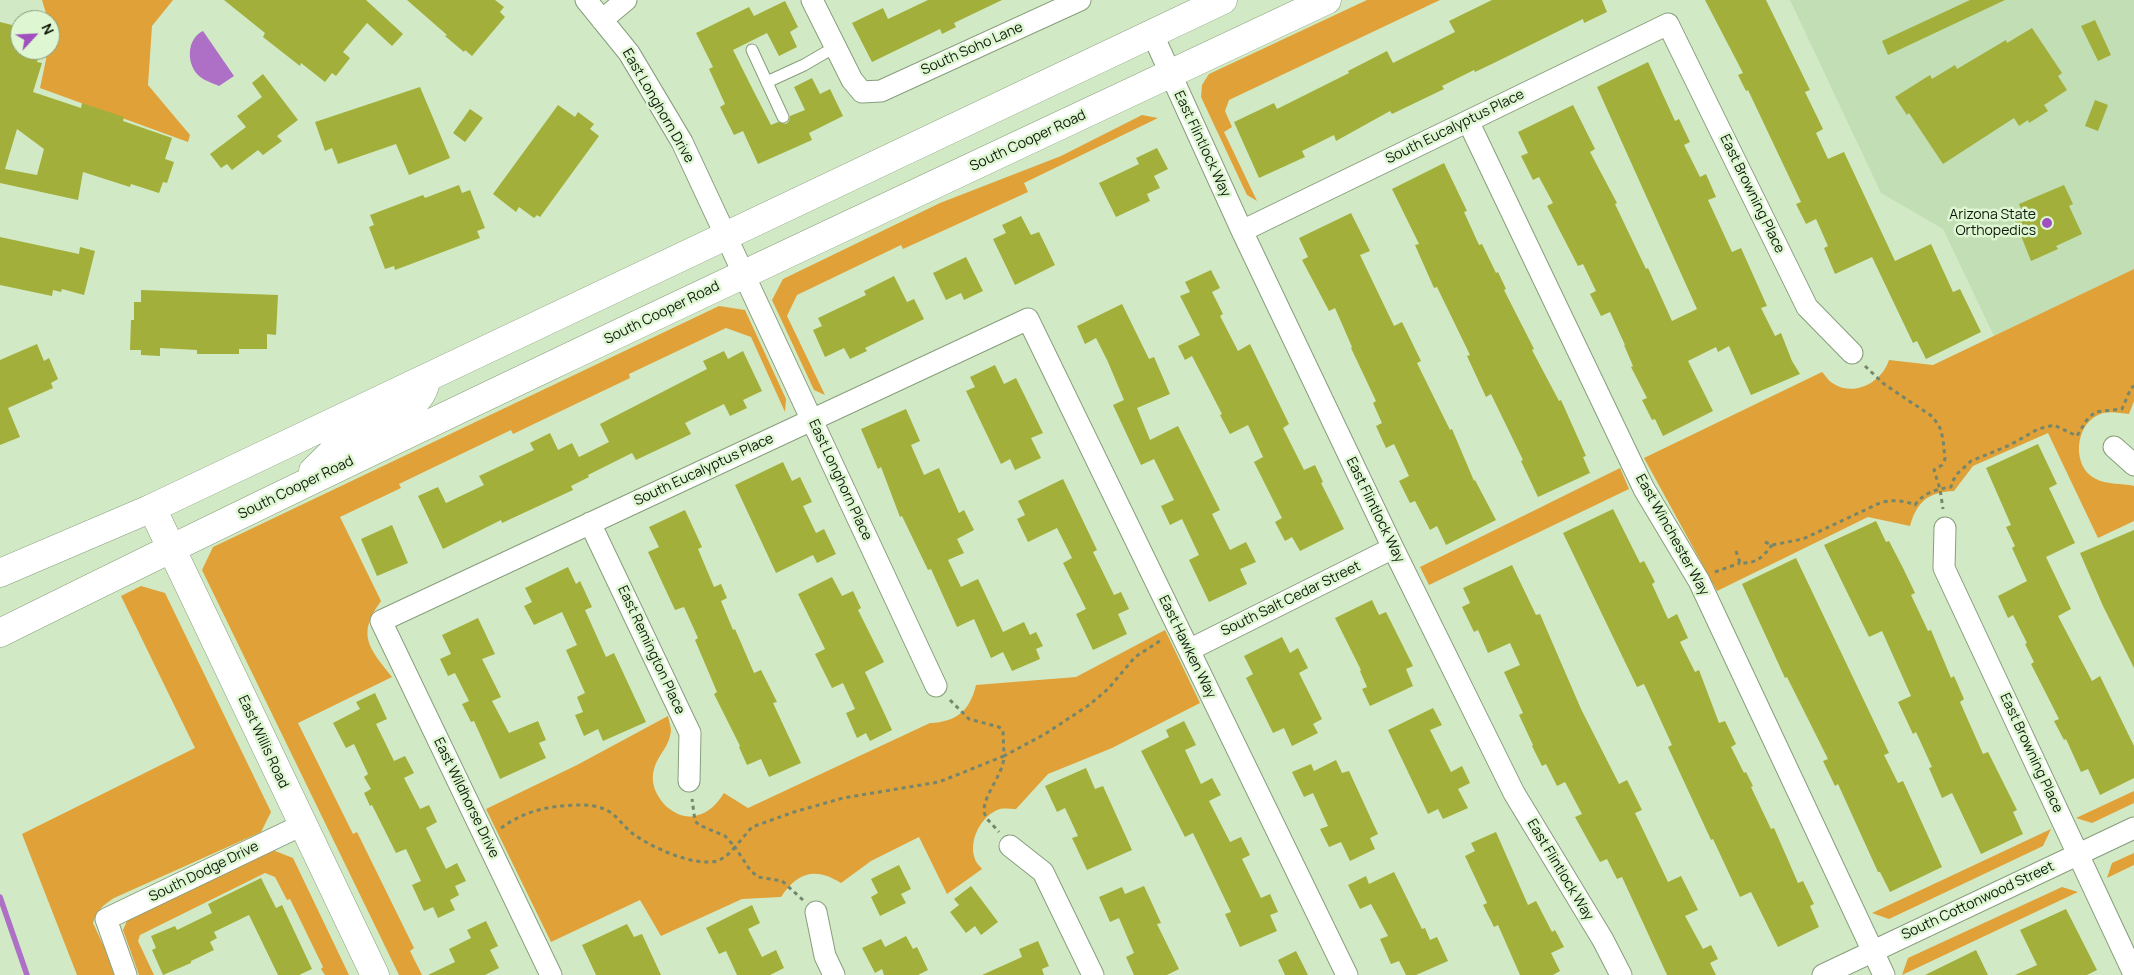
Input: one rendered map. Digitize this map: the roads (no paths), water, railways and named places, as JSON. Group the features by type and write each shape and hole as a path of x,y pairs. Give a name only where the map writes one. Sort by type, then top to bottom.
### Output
{"main road":[{"path":"0,573 152,508 1223,0"},
{"name":"South Cooper Road","path":"0,633 292,490 743,274 1327,0"},
{"path":"292,490 344,442 406,410 416,401 425,387 426,378"},
{"name":"East Willis Road","path":"152,508 374,975"}],"street":[{"path":"602,20 626,0"},
{"path":"812,0 835,47"},
{"name":"South Soho Lane","path":"835,47 852,80 862,92 881,91 1080,0"},
{"name":"East Longhorn Drive","path":"589,1 628,53 682,142 743,274"},
{"name":"South Eucalyptus Place","path":"1242,231 1668,24"},
{"name":"East Browning Place","path":"1668,24 1807,307 1852,353"},
{"name":"East Flintlock Way","path":"1152,33 1242,231 1393,548 1514,794 1603,940 1621,975"},
{"name":"East Winchester Way","path":"1468,121 1644,489 1699,581 1884,975"},
{"name":"East Longhorn Place","path":"743,274 936,686"},
{"name":"South Eucalyptus Place","path":"381,621 1028,319"},
{"name":"East Hawken Way","path":"1028,319 1347,975"},
{"path":"2114,447 2134,465"},
{"name":"East Remington Place","path":"590,524 690,732 689,781"},
{"name":"East Browning Place","path":"1945,528 1944,568 2134,974"},
{"name":"South Salt Cedar Street","path":"1184,641 1393,548"},
{"name":"East Wildhorse Drive","path":"381,621 551,975"},
{"name":"South Dodge Drive","path":"126,975 106,920 302,825"},
{"name":"South Cottonwood Street","path":"1822,975 2134,828"},
{"path":"1010,846 1043,872 1093,975"},
{"path":"816,912 825,956 834,975"}],"lane":[{"path":"767,82 835,47"},
{"path":"752,50 783,117"}],"waterway":[{"path":"0,897 27,975"}],"place":[{"name":"Arizona State Orthopedics","path":"2047,223"}]}
